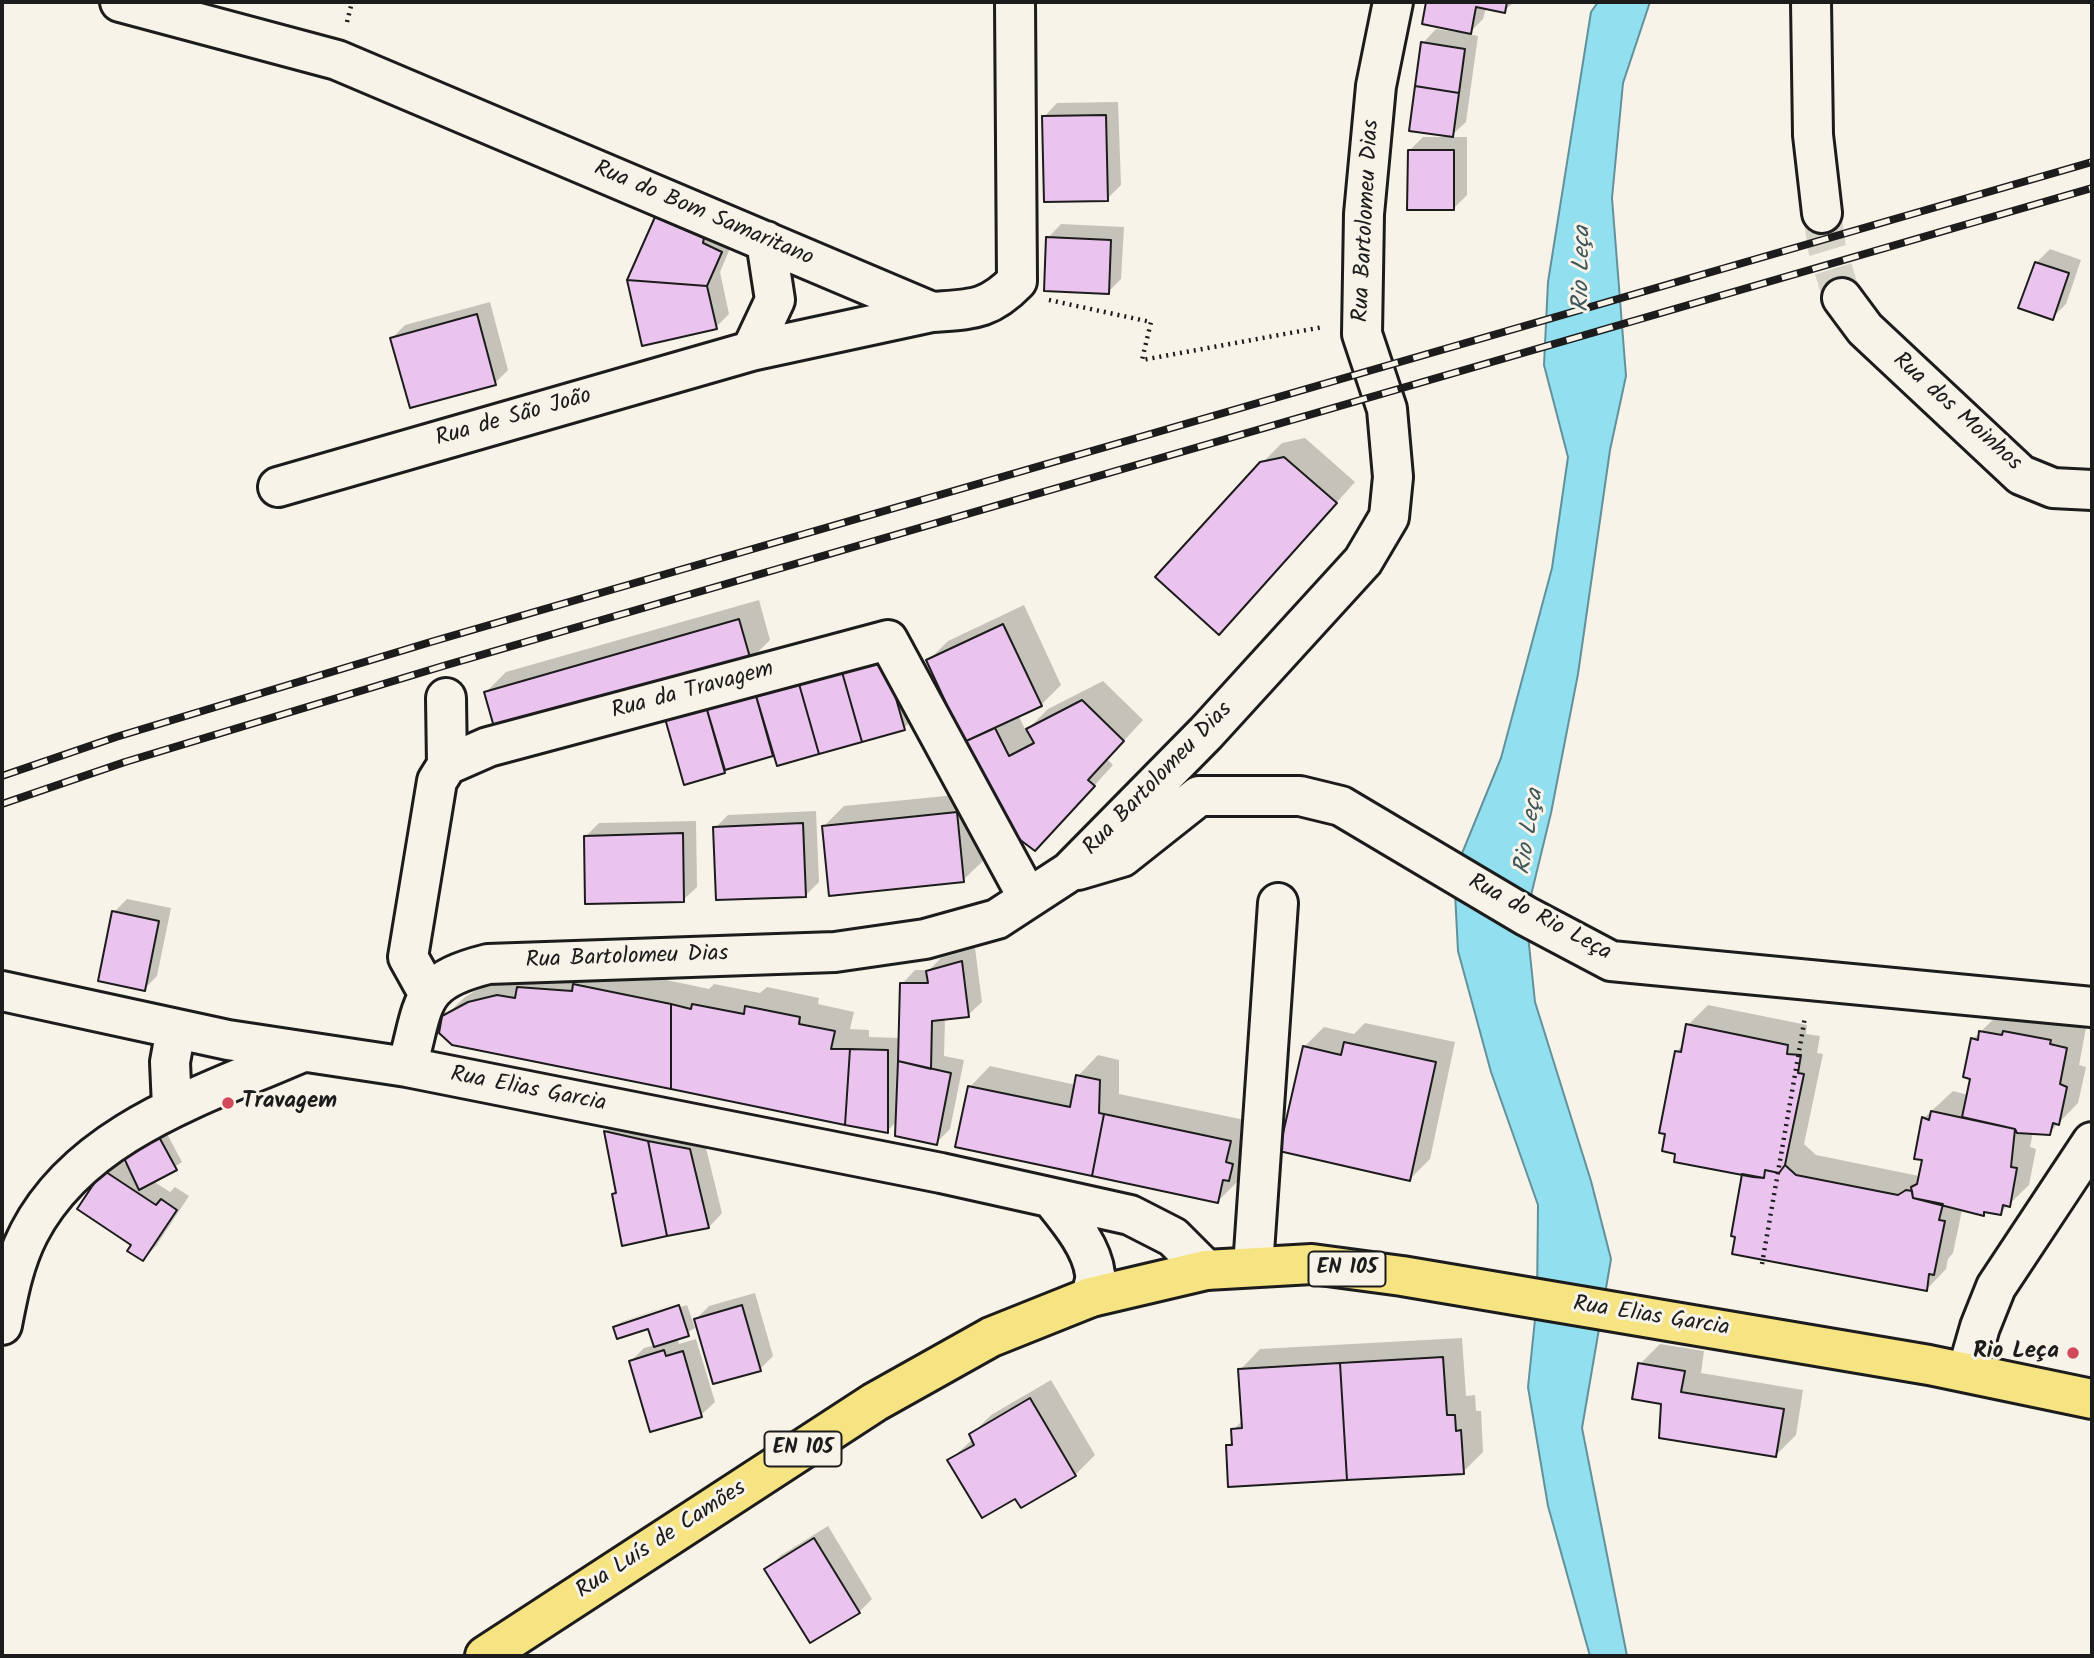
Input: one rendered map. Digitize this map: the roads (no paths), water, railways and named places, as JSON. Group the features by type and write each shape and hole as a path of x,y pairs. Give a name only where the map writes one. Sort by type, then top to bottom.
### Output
{"main road":[{"name":"Rua Elias Garcia","path":"1141,1285 1206,1270 1311,1264 1694,1325 1968,1373 2092,1399"},
{"name":"Rua Luís de Camões","path":"485,1656 875,1402 991,1337 1091,1297 1141,1285"}],"street":[{"name":"Rua do Bom Samaritano","path":"120,2 337,60 932,312 981,308 1000,299 1017,281 1015,2"},
{"name":"Rua Bartolomeu Dias","path":"428,993 453,973 488,964 835,952 925,939 997,919 1069,872 1206,733 1363,561 1389,517 1394,477 1387,409 1362,334 1362,320 1364,214 1376,86 1393,2"},
{"path":"1811,2 1813,135 1822,213"},
{"path":"751,351 775,300 766,241"},
{"name":"Rua dos Moinhos","path":"1842,298 1865,329 2021,475 2053,488 2092,490"},
{"name":"Rua de São João","path":"278,487 751,351 932,312"},
{"name":"Rua da Travagem","path":"447,765 488,747 888,640 1028,898"},
{"path":"407,1067 428,993 408,957 438,780 447,765 446,698"},
{"name":"Rua do Rio Leça","path":"1069,872 1122,858 1199,796 1300,796 1340,806 1526,916 1611,961 2092,1007"},
{"path":"1253,1267 1278,903"},
{"name":"Rua Elias Garcia","path":"2,991 176,1029 300,1053 407,1067 941,1173 1130,1215 1172,1237 1206,1270"},
{"path":"172,1107 170,1062 176,1029"},
{"path":"2,1325 13,1275 30,1232 62,1188 97,1155 172,1107 300,1053"},
{"path":"1968,1373 1980,1328 1996,1287 2092,1142"},
{"path":"1053,1200 1072,1223 1084,1245 1095,1274 1091,1297"}],"water":[{"path":"1598,2 1650,2 1623,83 1612,198 1626,376 1610,450 1578,674 1551,813 1526,916 1535,1002 1591,1181 1611,1259 1582,1428 1627,1656 1590,1656 1548,1506 1528,1387 1537,1300 1538,1205 1491,1072 1458,951 1454,873 1501,758 1552,568 1568,457 1544,365 1548,282 1591,12"}],"tunnel":[{"path":"1822,213 1827,248 1842,298"}],"railway":[{"path":"2,776 116,737 434,641 2092,162"},
{"path":"2,804 125,762 443,666 2092,188"}],"place":[{"name":"Travagem","path":"228,1103"},
{"name":"Rio Leça","path":"2073,1353"}]}
